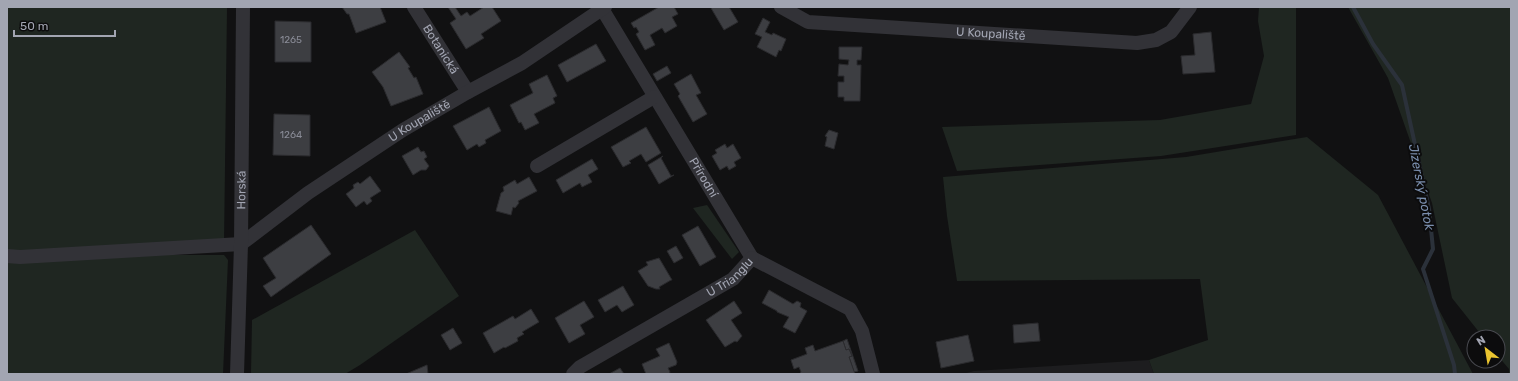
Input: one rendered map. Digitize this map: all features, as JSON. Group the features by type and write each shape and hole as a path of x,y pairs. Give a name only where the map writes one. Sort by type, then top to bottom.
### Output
{"street":[{"name":"Horská","path":"237,374 241,244 243,7"},
{"name":"Botanická","path":"414,7 468,92"},
{"name":"U Koupaliště","path":"781,7 808,22 1137,43 1156,40 1171,32 1190,7"},
{"name":"U Koupaliště","path":"241,244 308,194 403,130 468,92 522,63 602,8"},
{"name":"Přírodní","path":"602,8 654,97 752,258"},
{"path":"537,166 654,97"},
{"path":"7,256 20,257 241,244"},
{"name":"U Trianglu","path":"573,374 580,367 732,279 752,258 850,309 862,331 873,374"}],"shaded area":[{"path":"7,7 227,7 224,244 13,251 7,249"},
{"path":"1259,7 1296,7 1296,135 1161,156 957,171 942,127 1160,120 1251,104 1264,56 1258,21"},
{"path":"1348,7 1511,7 1511,374 1509,374 1509,369 1506,365 1506,329 1477,329 1452,298 1432,203 1388,78"},
{"path":"1307,137 1378,195 1466,361 1466,369 1470,369 1473,374 1154,374 1149,360 1208,340 1200,279 957,281 947,216 943,177 1186,157"},
{"path":"707,205 739,252 732,259 693,208"},
{"path":"415,230 459,296 345,374 251,374 252,320"},
{"path":"7,255 224,255 228,260 223,374 7,374"},
{"path":"1149,360 1154,374 962,374 974,371"}],"building":[{"path":"342,7 380,7 386,22 356,33 349,14 347,14"},
{"path":"448,7 455,7 461,16 467,12 470,16 484,7 492,7 501,21 481,34 484,38 466,49 450,23 456,19"},
{"path":"659,7 674,7 678,14 672,17 677,26 665,33 662,28 650,35 655,45 645,50 636,34 639,32 631,23"},
{"path":"729,7 738,22 724,30 711,8"},
{"path":"763,18 770,22 765,32 772,35 773,33 786,39 781,51 779,50 776,57 757,47 762,37 755,34"},
{"path":"275,21 311,22 311,62 275,62"},
{"path":"1211,32 1215,72 1183,74 1181,56 1195,55 1193,34"},
{"path":"596,44 606,61 567,82 558,65"},
{"path":"839,47 862,47 861,60 857,60 857,65 861,65 860,101 844,101 844,97 838,97 838,82 844,82 844,76 838,76 839,64 848,65 849,60 839,59"},
{"path":"399,52 410,67 408,68 414,78 416,77 423,94 391,106 383,87 372,72"},
{"path":"667,66 671,73 657,81 653,74"},
{"path":"691,74 701,93 696,95 707,114 693,122 678,96 680,94 674,84"},
{"path":"547,75 557,96 553,98 555,103 534,114 539,123 525,130 521,122 519,123 510,105 533,93 529,84"},
{"path":"489,107 501,131 485,140 486,143 479,147 477,144 467,150 453,126"},
{"path":"274,114 310,115 310,156 273,155"},
{"path":"646,127 661,153 646,162 641,154 629,161 631,163 623,167 611,147"},
{"path":"829,130 838,133 834,149 825,146 827,137 825,136"},
{"path":"725,144 727,148 733,144 741,158 734,162 736,166 729,170 727,166 720,170 712,156 717,153 715,150"},
{"path":"418,147 421,152 424,151 427,157 424,159 429,166 426,170 421,170 413,175 402,156"},
{"path":"663,156 661,158 671,176 674,175 659,184 648,165"},
{"path":"592,159 598,169 588,175 592,182 582,187 580,183 563,193 556,180"},
{"path":"370,176 381,191 370,198 372,201 367,205 364,201 356,207 346,194 354,188 353,185 358,182 360,184"},
{"path":"529,177 537,191 518,201 519,203 515,208 513,207 511,215 496,211 501,193 504,191 503,187 515,180 517,184"},
{"path":"311,225 331,254 271,297 263,286 276,278 263,258"},
{"path":"698,226 716,257 700,266 682,235"},
{"path":"676,246 683,258 674,263 667,251"},
{"path":"659,258 672,280 659,287 660,289 656,289 648,286 638,271 648,265 646,262"},
{"path":"623,286 634,305 622,312 617,305 605,312 598,300"},
{"path":"769,290 793,304 797,301 801,303 800,307 807,311 795,333 783,327 789,317 762,303"},
{"path":"584,301 594,317 580,325 585,334 569,343 555,318"},
{"path":"734,301 742,313 731,320 742,336 737,342 735,341 725,347 706,320"},
{"path":"531,309 539,322 522,332 524,334 517,338 518,341 494,353 483,333 513,316 515,319"},
{"path":"1038,323 1040,341 1014,343 1013,325"},
{"path":"453,328 462,343 450,350 441,335"},
{"path":"968,335 974,361 941,368 936,342"},
{"path":"847,339 858,371 854,372 849,357 852,356 849,349 846,350 843,341"},
{"path":"843,341 846,350 849,349 852,356 849,357 855,374 799,374 801,372 799,367 794,369 791,360 807,354 805,348 813,345 815,351"},
{"path":"669,343 677,362 676,365 668,368 670,372 669,374 646,374 642,364 660,356 656,349"},
{"path":"427,365 428,374 406,374"},
{"path":"620,368 624,374 609,374"}],"waterway":[{"name":"Jizerský potok","path":"1353,7 1373,44 1402,85 1429,209 1433,249 1423,269 1454,365 1455,374"}]}
